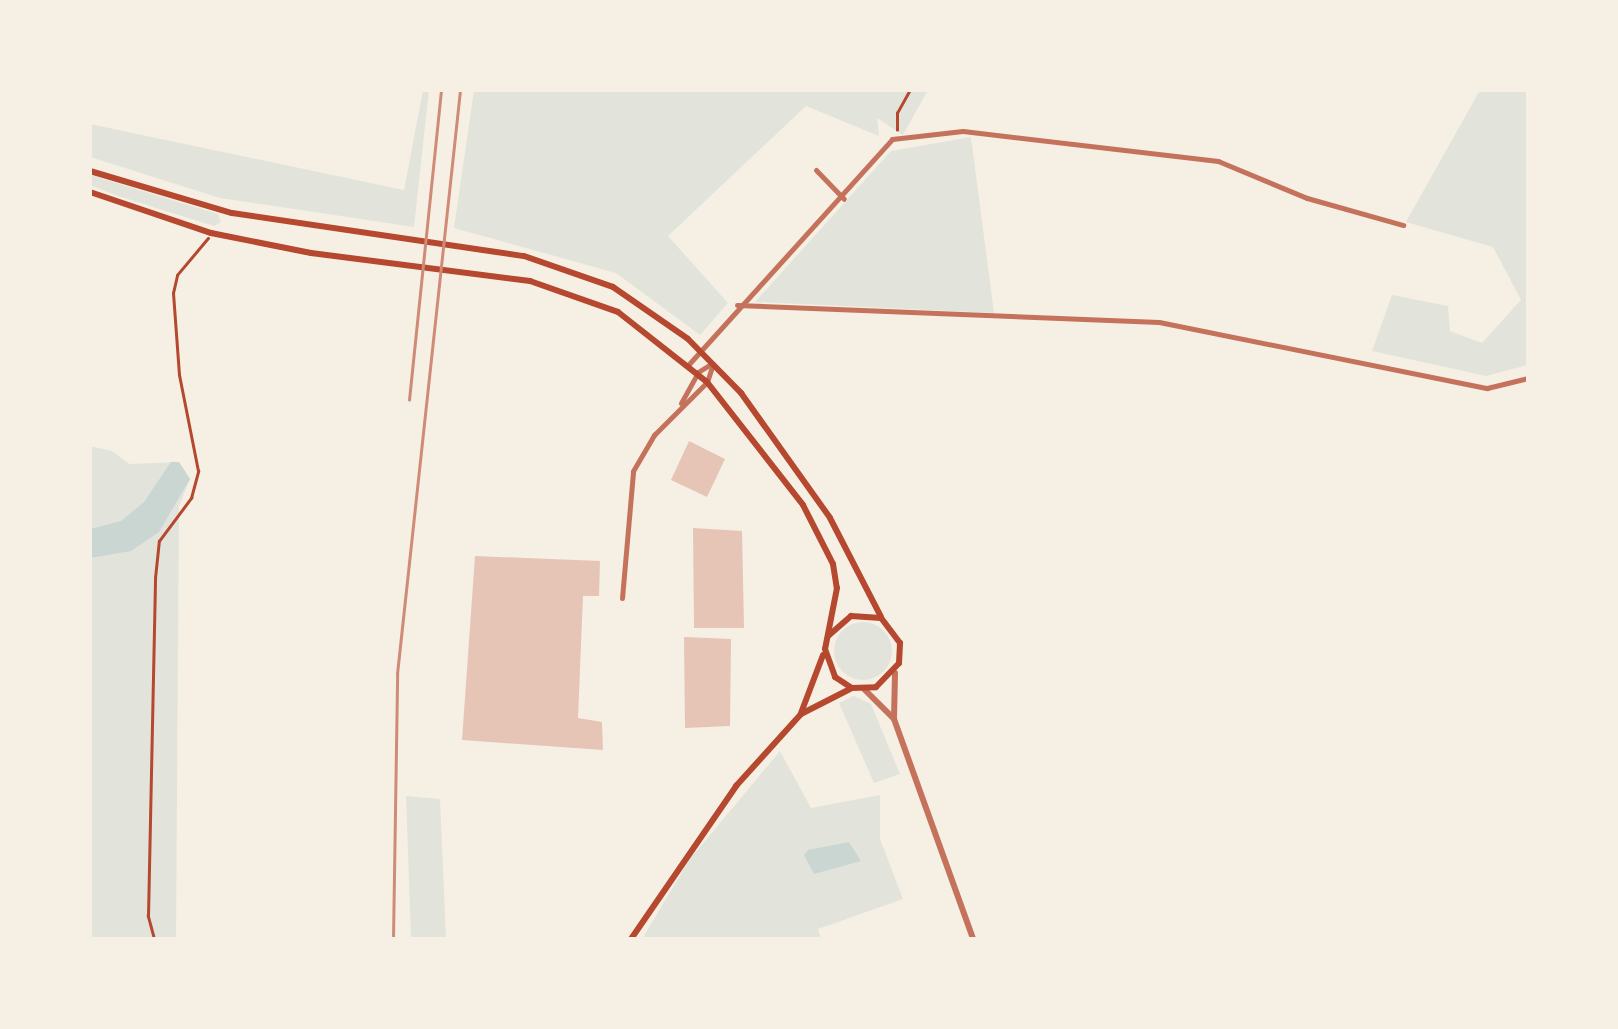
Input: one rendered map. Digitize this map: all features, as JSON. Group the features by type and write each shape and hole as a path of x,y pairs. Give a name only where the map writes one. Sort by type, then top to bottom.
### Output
{"main road":[{"path":"90,171 232,213 392,240 524,256 588,275 641,303 714,364 807,480 882,618 900,643 894,673 865,690 852,688 834,677 825,649"},
{"path":"90,192 212,233 462,271 591,299 689,364 768,454 824,542 837,588 825,649 801,714 690,844 631,939"},
{"path":"828,636 851,616 882,618"},
{"path":"801,714 852,688"}],"street":[{"path":"689,364 737,305 844,200 892,140 962,131 1218,160 1306,198 1403,225"},
{"path":"816,170 844,200"},
{"path":"737,305 1159,322 1487,388 1528,378"},
{"path":"622,598 633,471 698,372 714,364"},
{"path":"681,403 707,382 714,364"},
{"path":"894,673 894,719 973,939"},
{"path":"865,690 894,719"}],"path":[{"path":"892,140 910,90"},
{"path":"154,939 148,916 155,578 160,540 191,498 198,471 179,375 174,292 177,276 212,233"}],"shaded area":[{"path":"423,90 429,90 414,227 220,198 90,157 90,124 404,190"},
{"path":"474,90 928,90 903,135 877,118 879,136 806,106 668,236 728,303 700,335 616,273 454,228"},
{"path":"1480,90 1528,90 1528,365 1486,376 1372,351 1392,295 1448,306 1450,331 1482,343 1521,300 1493,247 1406,222"},
{"path":"971,137 994,313 755,302 891,151"},
{"path":"90,175 218,214 221,222 214,226 118,196 90,185"},
{"path":"90,446 112,451 129,464 179,462 190,479 179,506 176,939 90,939"},
{"path":"171,462 179,462 190,479 159,532 131,551 90,558 90,529 121,521 144,502"},
{"path":"863,622 884,630 892,651 884,672 863,680 842,672 834,651 842,630"},
{"path":"854,696 871,704 900,774 874,783 839,703"},
{"path":"780,751 811,808 880,795 880,839 903,899 818,929 821,939 642,939 690,859"},
{"path":"406,796 440,799 446,939 411,939"},
{"path":"849,842 861,861 814,874 804,855 808,850"}],"building":[{"path":"689,441 725,459 707,497 671,480"},
{"path":"693,528 742,531 744,628 694,628"},
{"path":"475,556 600,561 599,596 583,596 578,718 602,722 603,750 462,740"},
{"path":"684,637 731,639 730,726 685,728"}],"railway":[{"path":"409,400 441,90"},
{"path":"393,939 397,674 460,90"}]}
